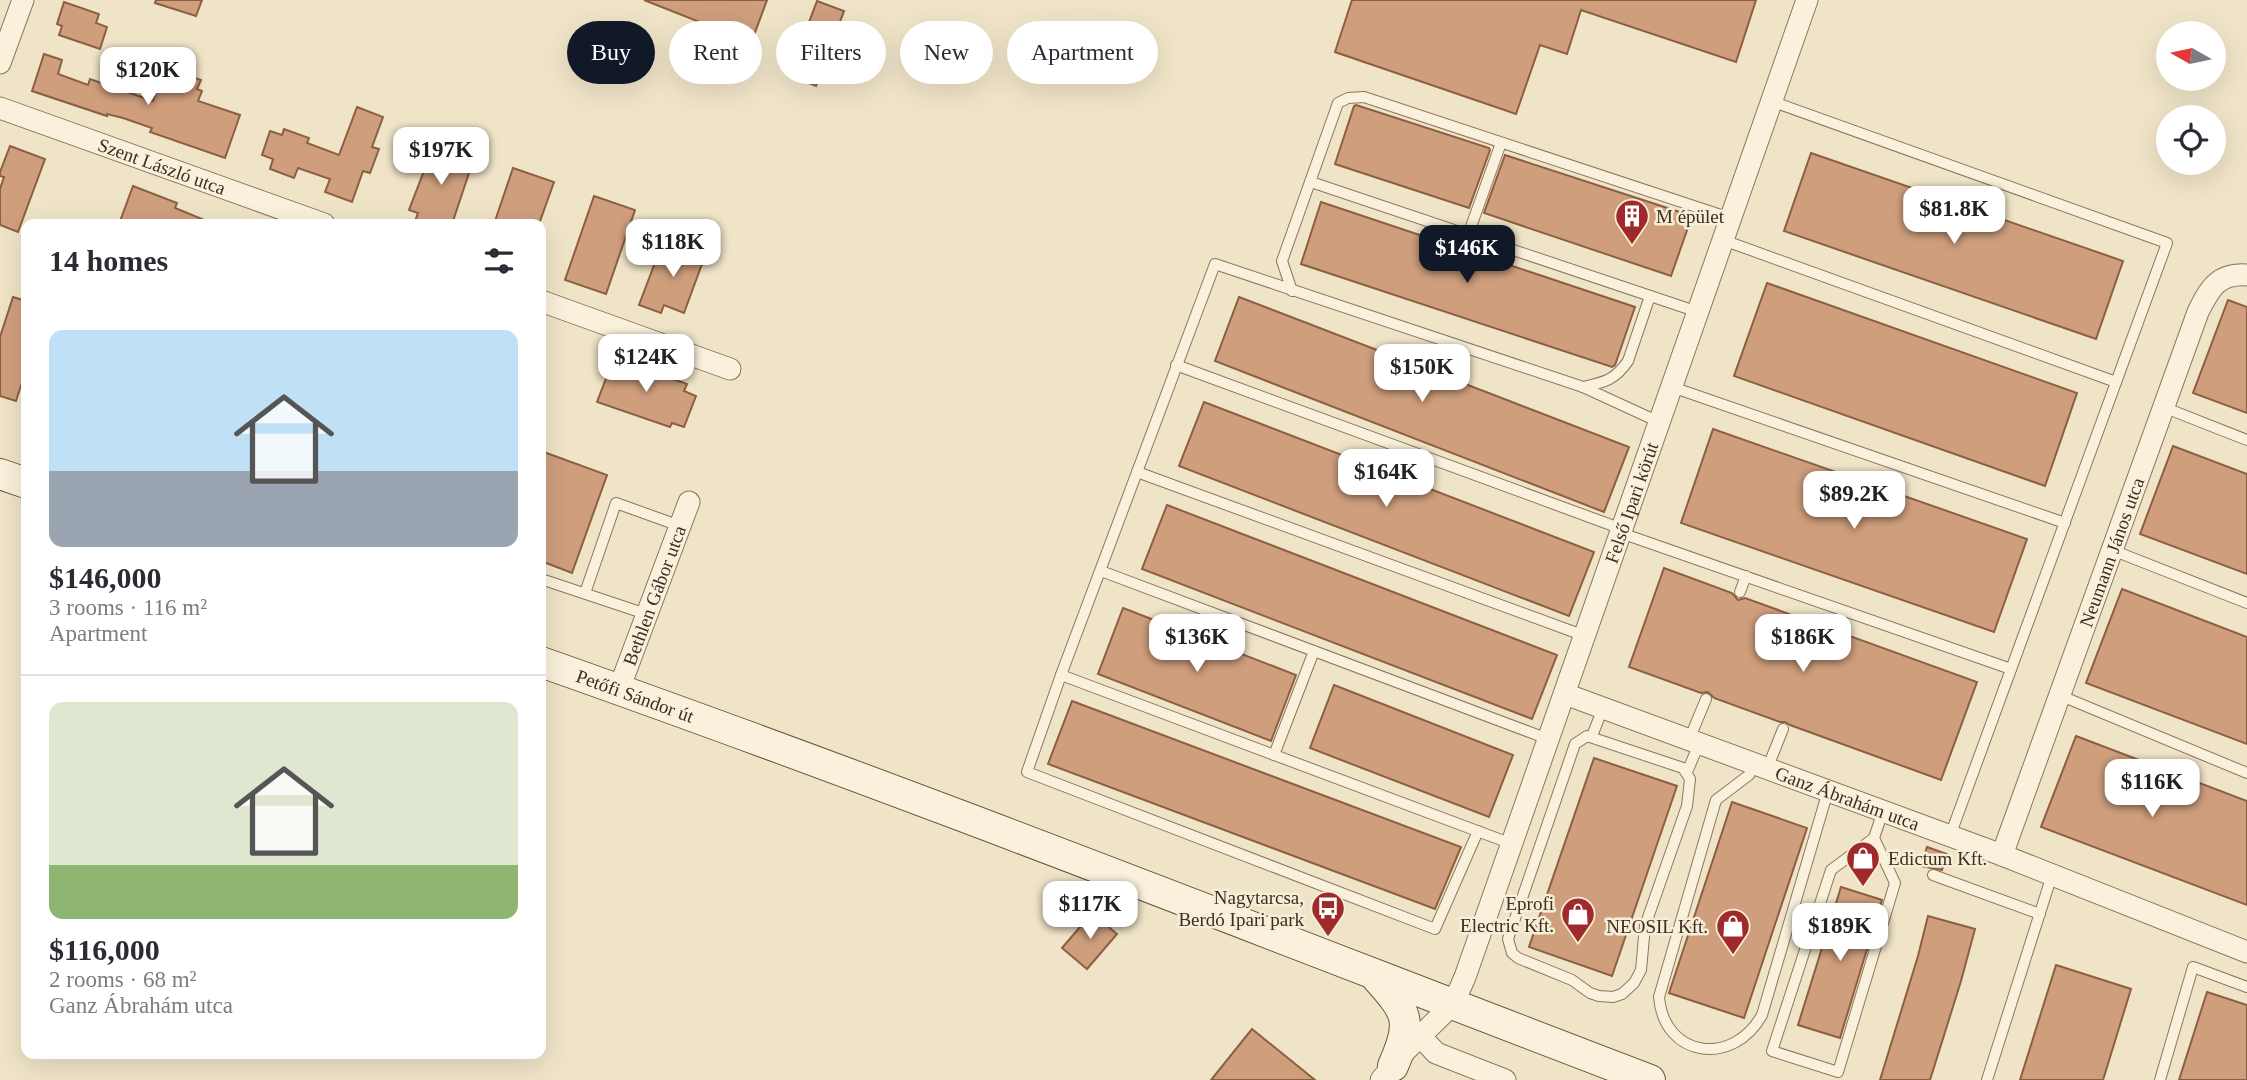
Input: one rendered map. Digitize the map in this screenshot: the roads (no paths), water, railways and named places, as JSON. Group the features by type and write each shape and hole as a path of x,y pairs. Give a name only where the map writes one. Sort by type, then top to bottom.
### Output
{"main road":[{"path":"0,474 21,481"},
{"name":"Petőfi Sándor út","path":"546,664 729,729 1650,1080"},
{"path":"1374,974 1400,1005 1404,1014 1405,1032 1387,1073"}],"street":[{"path":"0,62 23,0"},
{"name":"Felső Ipari körút","path":"1452,1004 1468,969 1807,0"},
{"name":"Szent László utca","path":"0,108 310,219"},
{"name":"Neumann János utca","path":"2002,855 2198,312 2210,288 2223,278 2247,275"},
{"path":"546,303 730,369"},
{"name":"Bethlen Gábor utca","path":"619,689 689,502"},
{"name":"Ganz Ábrahám utca","path":"1565,694 2002,855 2247,952"},
{"path":"1387,1073 1452,1004"},
{"path":"1420,1036 1436,1053 1505,1080"}],"lane":[{"path":"1292,291 1282,261 1338,103 1348,98 1364,97 1730,218"},
{"path":"1771,102 2168,243 1951,836"},
{"path":"1468,235 1501,143"},
{"path":"1311,182 1698,312"},
{"path":"1723,240 2116,382"},
{"path":"1478,831 1435,929 1027,772 1215,264 1583,387 1659,422"},
{"path":"1583,387 1605,382 1622,370 1650,296"},
{"path":"1176,365 1622,531 2011,669"},
{"path":"1672,387 2065,523"},
{"path":"2163,407 2247,440"},
{"path":"1137,472 1585,636"},
{"path":"585,593 616,503 680,526"},
{"path":"2112,550 2247,603"},
{"path":"1101,571 1548,739"},
{"path":"1740,592 1746,576"},
{"path":"546,581 646,614"},
{"path":"1274,755 1314,651"},
{"path":"1061,675 1512,844"},
{"path":"2059,695 2247,773"},
{"path":"1687,772 1683,768 1592,736 1580,738 1575,744 1508,939 1512,953 1572,980 1599,996 1613,997 1622,994 1634,983 1641,970 1645,926 1688,806 1690,790 1687,772 1706,699"},
{"path":"1592,736 1603,708"},
{"path":"1783,729 1760,766 1716,800 1659,997 1660,1011 1679,1038 1697,1047 1725,1048 1744,1038 1762,1015 1828,791"},
{"path":"1874,838 1895,883 1838,1072 1772,1051 1831,870 1874,838 1883,811"},
{"path":"1933,875 2040,914"},
{"path":"1987,1080 2052,875"},
{"path":"2160,1080 2193,967 2247,987"}],"place":[{"name":"M épület","path":"1632,246"},
{"name":"Edictum Kft.","path":"1863,888"},
{"name":"Nagytarcsa, Berdó Ipari park","path":"1328,938"},
{"name":"Eprofi Electric Kft.","path":"1578,944"},
{"name":"NEOSIL Kft.","path":"1733,956"}]}
